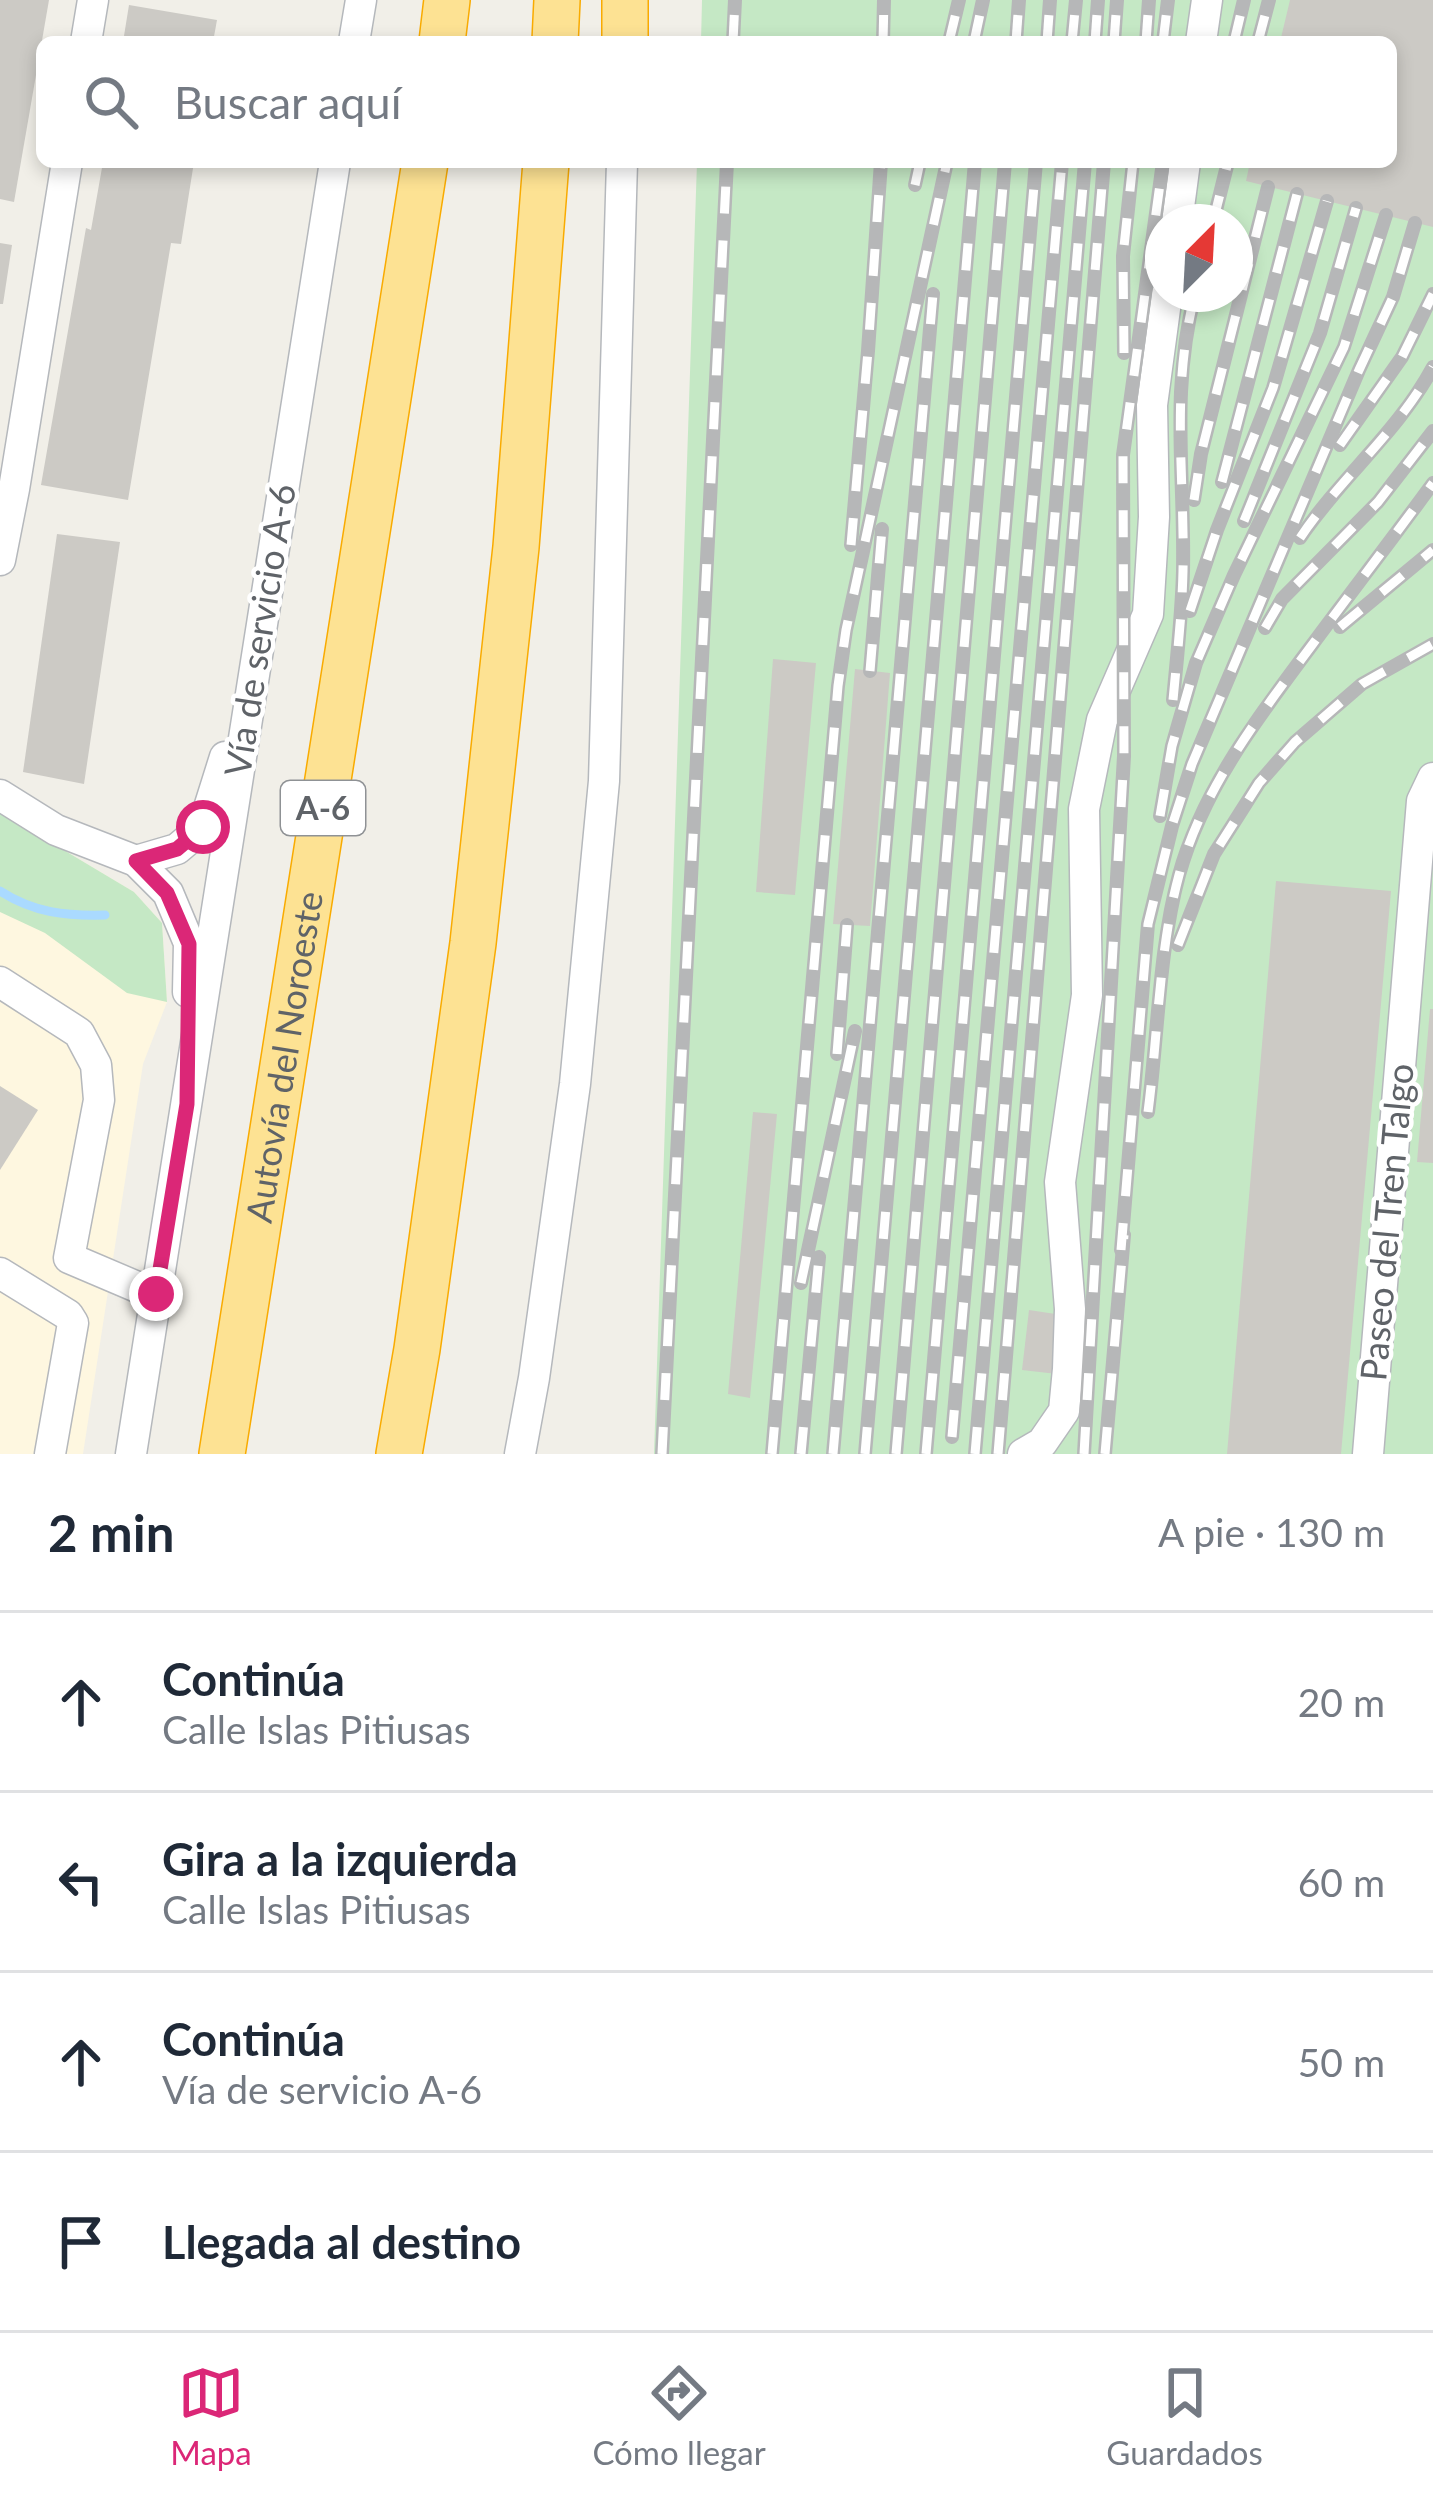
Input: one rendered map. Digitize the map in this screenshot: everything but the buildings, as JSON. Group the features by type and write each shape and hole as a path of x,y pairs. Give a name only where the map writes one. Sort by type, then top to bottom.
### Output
{"highway":[{"path":"443,36 447,0"},
{"path":"555,36 557,0"},
{"path":"626,0 626,36"},
{"name":"Autovía del Noroeste","path":"222,1454 424,168"},
{"path":"399,1454 475,920 516,547 546,168"}],"street":[{"path":"87,36 93,0"},
{"path":"355,36 361,0"},
{"path":"1203,36 1207,0"},
{"path":"0,560 66,168"},
{"name":"Vía de servicio A-6","path":"131,1454 333,168"},
{"path":"520,1454 575,1084 604,781 622,168"},
{"path":"1179,204 1184,168"},
{"path":"1023,1454 1042,1443 1064,1411 1070,1309 1060,1182 1088,995 1084,809 1102,721 1148,614 1154,517 1152,405 1165,312"},
{"path":"136,861 177,849 203,827 254,661"},
{"name":"Paseo del Tren Talgo","path":"1368,1454 1422,801 1433,778"},
{"path":"0,795 56,830 136,861 167,893 189,944 187,1104"},
{"path":"0,982 79,1033 97,1065 99,1100 69,1258 156,1294"},
{"path":"0,1273 68,1315 73,1323 50,1454"}],"shaded area":[{"path":"0,812 134,892 162,923 167,1002 143,1064 83,1454 0,1454"}],"green space":[{"path":"702,0 1433,0 1433,1454 654,1454 697,168 1397,168 1397,36 701,36"},
{"path":"0,812 134,892 162,923 167,1002 127,993 45,933 0,912"}],"waterway":[{"path":"0,891 51,912 105,915"}],"railway":[{"path":"733,36 735,0"},
{"path":"883,36 884,0"},
{"path":"950,36 959,0"},
{"path":"975,36 983,0"},
{"path":"1016,36 1019,0"},
{"path":"1047,36 1050,0"},
{"path":"1073,36 1076,0"},
{"path":"1095,36 1098,0"},
{"path":"1114,36 1117,0"},
{"path":"1146,36 1149,0"},
{"path":"1164,36 1168,0"},
{"path":"1235,36 1244,0"},
{"path":"1260,36 1269,0"},
{"path":"662,1454 727,168"},
{"path":"851,545 881,168"},
{"path":"915,185 919,168"},
{"path":"772,1454 838,686 946,168"},
{"path":"865,1454 974,168"},
{"path":"896,1454 1004,168"},
{"path":"926,1454 1035,168"},
{"path":"952,1437 1061,168"},
{"path":"975,1454 1084,168"},
{"path":"998,1454 1104,168"},
{"path":"1124,353 1123,256 1132,168"},
{"path":"1084,1454 1124,756 1123,455 1162,168"},
{"path":"1218,204 1226,168"},
{"path":"1194,500 1201,454 1268,187"},
{"path":"1222,482 1297,194"},
{"path":"1190,611 1273,388 1327,201"},
{"path":"1244,521 1320,333 1356,208"},
{"path":"1160,816 1172,746 1196,663 1344,347 1386,215"},
{"path":"1121,1250 1148,924 1172,826 1192,764 1393,297 1415,223"},
{"path":"833,1454 933,294"},
{"path":"1340,445 1402,357 1433,294"},
{"path":"1173,700 1183,571 1181,399 1191,312"},
{"path":"1300,538 1403,413 1433,367"},
{"path":"1265,628 1282,599 1378,502 1433,431"},
{"path":"1148,1112 1172,903 1202,812 1253,726 1433,483"},
{"path":"870,671 882,529"},
{"path":"1340,627 1433,550"},
{"path":"1178,945 1214,854 1259,783 1295,742 1362,684 1433,644"},
{"path":"837,1054 847,925"},
{"path":"801,1283 855,1031"},
{"path":"1105,1454 1124,1235"},
{"path":"801,1454 819,1257"}],"route":[{"path":"156,1294 187,1104 189,944 167,893 136,861 177,849 203,827"}]}
